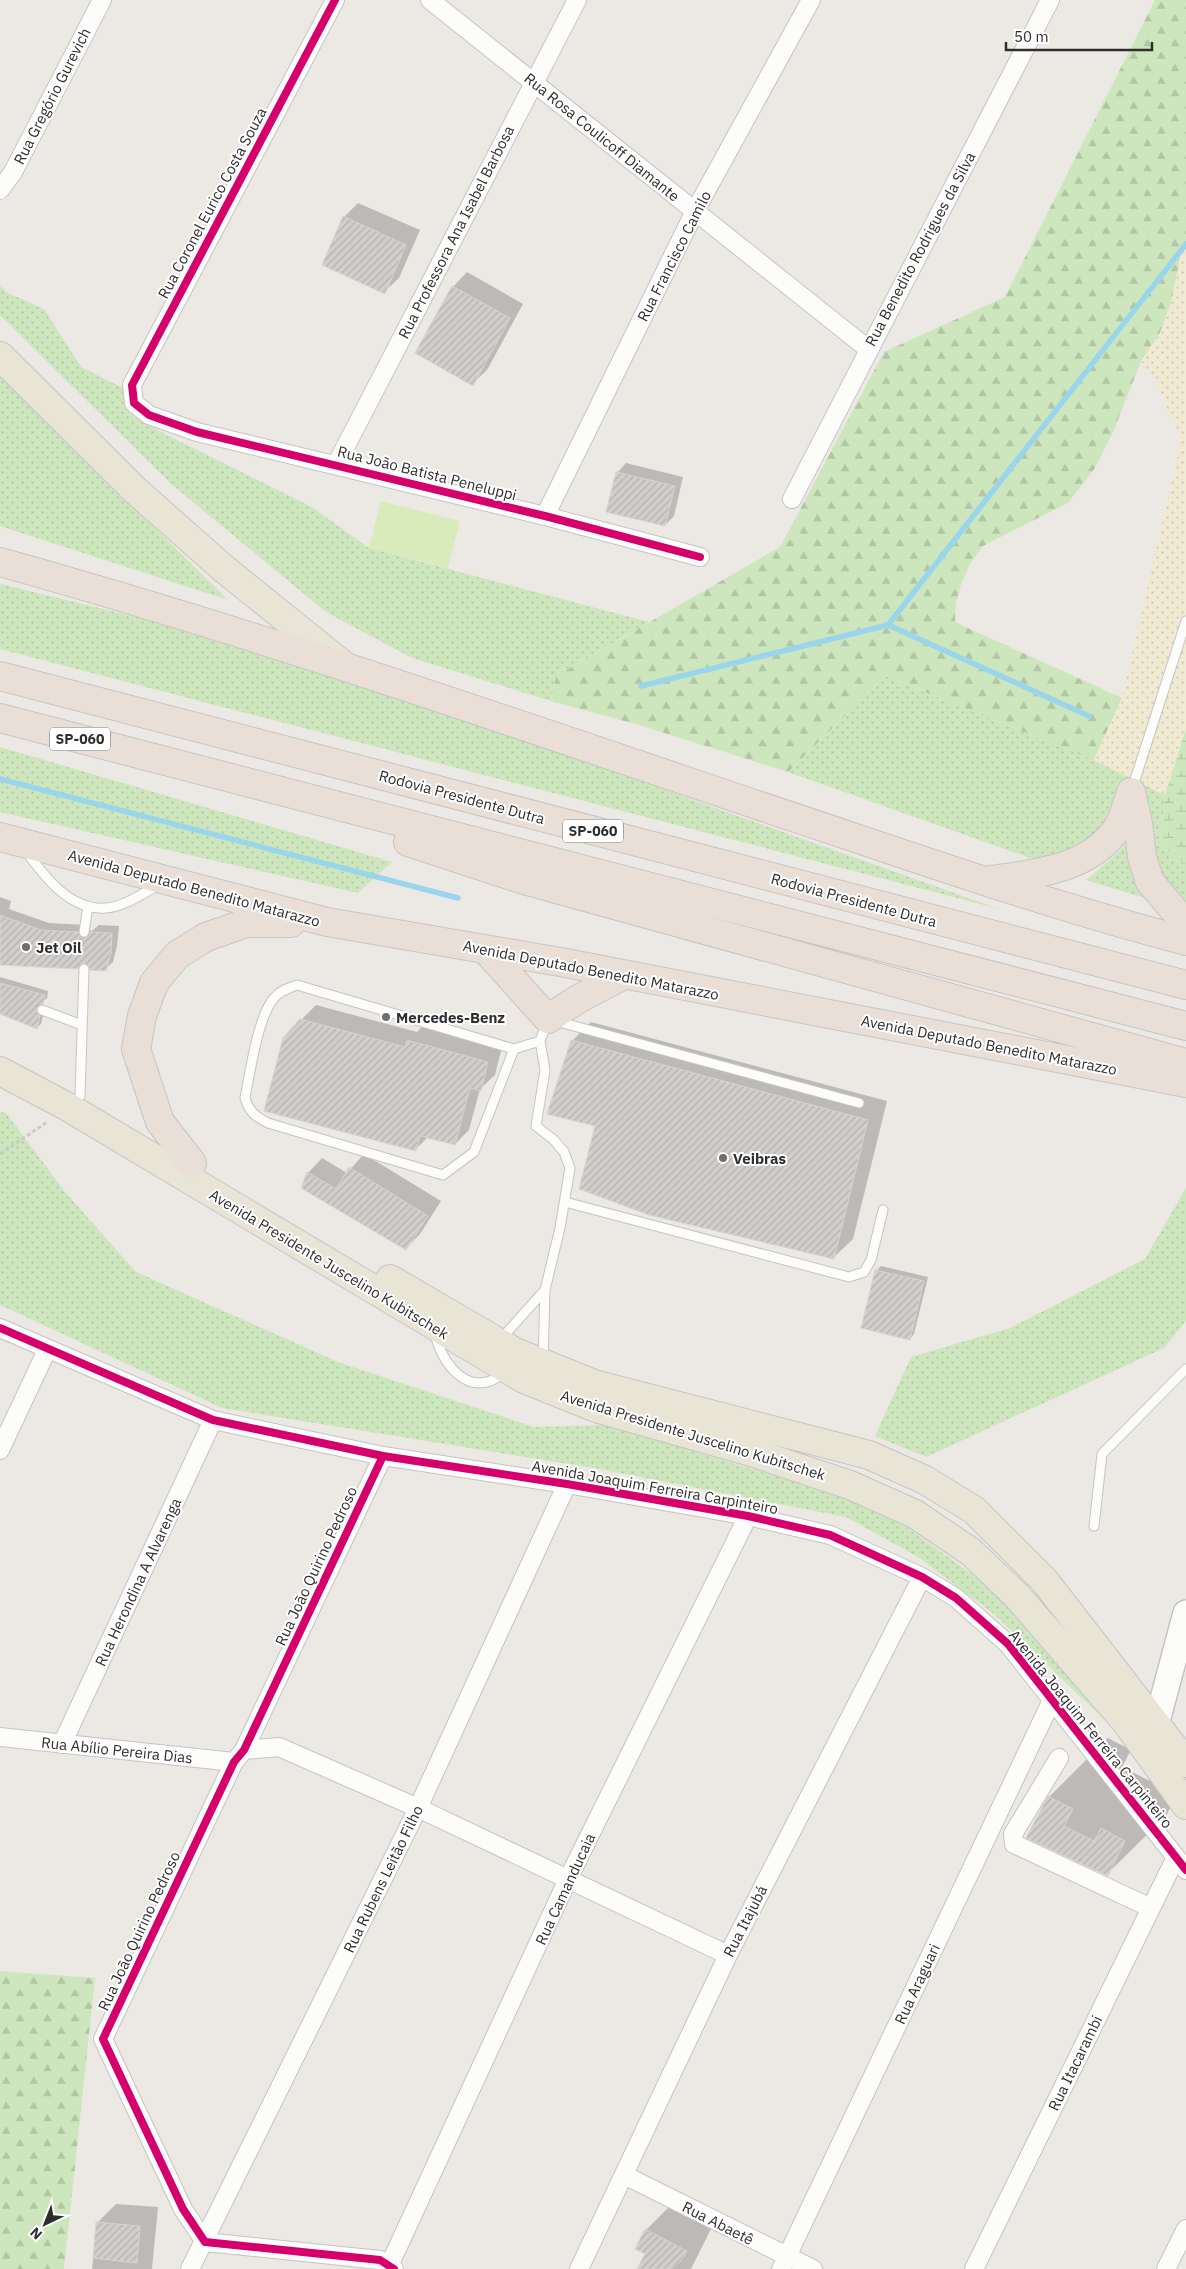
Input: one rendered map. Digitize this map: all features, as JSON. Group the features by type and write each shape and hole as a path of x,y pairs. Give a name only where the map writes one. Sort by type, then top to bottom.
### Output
{"highway":[{"path":"0,562 110,593 342,665 1098,918 1186,941"},
{"name":"Rodovia Presidente Dutra","path":"0,676 1186,985"},
{"name":"SP-060","path":"0,718 1186,1026"},
{"path":"160,760 524,880 1186,1063"},
{"path":"985,881 1027,875 1072,864 1091,856 1119,826 1135,780"},
{"path":"1135,780 1142,858 1150,882 1186,924"},
{"name":"Avenida Deputado Benedito Matarazzo","path":"9,840 327,922 624,975 1186,1083"},
{"path":"192,1163 160,1122 136,1048 142,1016 154,983 177,955 206,937 246,923 327,922"},
{"path":"485,949 544,1030 578,999 624,975"}],"main road":[{"path":"0,356 135,490 222,568 342,665"},
{"name":"Avenida Presidente Juscelino Kubitschek","path":"0,1052 74,1102 434,1327 506,1355 543,1364 594,1384 869,1455 925,1480 974,1510 1044,1580 1186,1763"},
{"name":"Avenida Presidente Juscelino Kubitschek","path":"8,1079 74,1102 192,1163 506,1355 524,1379 596,1408 748,1450 850,1485 915,1514 971,1552 1016,1596 1126,1722 1186,1805"},
{"path":"1156,1725 1186,1613"}],"street":[{"name":"Rua Gregório Gurevich","path":"0,190 13,172 102,0"},
{"name":"Rua Coronel Eurico Costa Souza","path":"149,416 134,403 132,385 335,0"},
{"name":"Rua Rosa Coulicoff Diamante","path":"430,0 868,349"},
{"name":"Rua Professora Ana Isabel Barbosa","path":"336,465 577,0"},
{"name":"Rua Francisco Camilo","path":"545,516 695,211 811,0"},
{"name":"Rua Benedito Rodrigues da Silva","path":"792,499 1050,0"},
{"name":"Rua João Batista Peneluppi","path":"149,416 197,432 545,516 700,557"},
{"name":"Avenida Joaquim Ferreira Carpinteiro","path":"0,1328 47,1350 213,1420 383,1456 567,1484 748,1516 830,1535 922,1577 956,1598 1008,1644 1181,1864"},
{"path":"0,1450 47,1350"},
{"name":"Rua Herondina A Alvarenga","path":"62,1744 213,1420"},
{"name":"Rua João Quirino Pedroso","path":"205,2242 183,2209 103,2039 383,1456"},
{"name":"Rua Rubens Leitão Filho","path":"190,2269 418,1808 567,1484"},
{"name":"Rua Camanducaia","path":"392,2267 568,1879 748,1516"},
{"name":"Rua Itajubá","path":"579,2269 728,1955 922,1577"},
{"name":"Rua Araguari","path":"784,2263 1052,1698"},
{"name":"Rua Abílio Pereira Dias","path":"0,1737 62,1744 239,1756 279,1747 418,1808 728,1955"},
{"path":"1059,1758 1013,1834 1014,1844 1151,1908"},
{"name":"Rua Itacarambi","path":"974,2269 1151,1908 1181,1864"},
{"name":"Rua Abaetê","path":"624,2175 784,2263 813,2269"},
{"path":"1166,2269 1186,2229"},
{"path":"205,2242 380,2260 392,2267"}],"lane":[{"path":"1135,780 1186,621"},
{"path":"9,840 66,896 88,906 106,908 126,902 166,881"},
{"path":"84,932 88,906"},
{"path":"74,1102 82,1025 84,969"},
{"path":"514,1049 297,985 283,990 274,998 265,1012 245,1098 248,1108 256,1117 268,1123 443,1175 458,1167 474,1152 514,1049 544,1030 859,1103"},
{"path":"42,1010 82,1025"},
{"path":"543,1364 545,1290 570,1168 564,1152 554,1140 536,1126 545,1070 544,1030"},
{"path":"564,1202 849,1277 864,1272 871,1260 883,1210"},
{"path":"506,1355 545,1290"},
{"path":"1094,1526 1102,1454 1186,1369"}],"path":[{"path":"0,1154 74,1102"}],"green space":[{"path":"1155,0 1186,0 1186,244 1182,248 1172,299 1160,333 1141,361 1114,430 1095,468 1068,503 983,546 970,564 961,584 956,603 955,622 1122,698 1094,760 885,676 788,772 639,725 551,701 556,676 780,547 884,352 1005,297"},
{"path":"0,286 8,293 44,309 81,367 123,388 129,411 161,432 312,507 369,548 649,622 556,676 551,701 412,658 326,612 170,483 0,315"},
{"path":"0,375 228,600 0,526"},
{"path":"381,501 460,521 448,568 369,548"},
{"path":"0,584 270,649 999,909 0,649"},
{"path":"885,676 1094,760 1133,779 1096,844 1044,863 788,772"},
{"path":"1186,728 1186,864 1160,845 1165,795"},
{"path":"0,747 392,862 358,893 0,812"},
{"path":"1137,781 1165,795 1160,845 1186,864 1186,906 1165,891"},
{"path":"1134,834 1148,899 1086,880 1114,856"},
{"path":"0,1112 6,1113 66,1193 136,1272 338,1362 534,1427 608,1425 850,1499 908,1528 1007,1599 1111,1726 994,1614 918,1557 846,1517 594,1468 222,1408 0,1305"},
{"path":"1186,1188 1186,1321 1164,1348 926,1457 875,1436 911,1357 1010,1328 1145,1259"},
{"path":"0,1971 95,1978 64,2269 0,2269"}],"sand":[{"path":"1186,244 1186,728 1165,795 1094,760 1122,698 1181,441 1155,380 1141,361 1160,333 1172,299 1182,248"}],"building":[{"path":"343,216 406,245 385,294 322,265"},
{"path":"452,286 510,318 473,386 415,353"},
{"path":"616,472 675,486 665,526 606,512"},
{"path":"0,915 41,930 78,932 83,938 89,936 90,932 112,933 111,954 106,971 90,970 89,966 85,963 81,964 78,969 0,965"},
{"path":"0,983 45,995 43,1004 36,1008 37,1014 40,1016 37,1029 0,1014"},
{"path":"300,1019 405,1047 407,1040 488,1062 481,1091 470,1088 455,1145 420,1136 416,1151 264,1111 283,1038"},
{"name":"Veibras","path":"571,1040 868,1120 834,1259 649,1215 579,1189 595,1126 547,1114"},
{"path":"349,1167 428,1216 406,1250 301,1188 307,1172 336,1189"},
{"path":"875,1270 924,1281 910,1340 861,1328"},
{"path":"1048,1796 1073,1809 1064,1826 1094,1841 1101,1828 1125,1841 1108,1876 1026,1838"},
{"path":"96,2222 140,2226 137,2263 93,2258"},
{"path":"645,2229 687,2251 681,2261 671,2269 637,2269 645,2254 635,2249"}],"waterway":[{"path":"888,625 1186,244"},
{"path":"641,686 888,625 1089,716"},
{"path":"0,779 458,898"}],"cycle path":[{"path":"335,0 132,385 134,403 149,415 197,432 545,516 700,557"},
{"path":"0,1328 213,1420 383,1456 567,1484 748,1516 830,1535 922,1577 956,1598 1008,1644 1186,1870"},
{"path":"383,1456 244,1750 234,1762 103,2039 183,2209 205,2242 380,2260 394,2269"}],"place":[{"name":"Jet Oil","path":"26,947"},
{"name":"Mercedes-Benz","path":"386,1017"},
{"name":"Veibras","path":"723,1158"}]}
